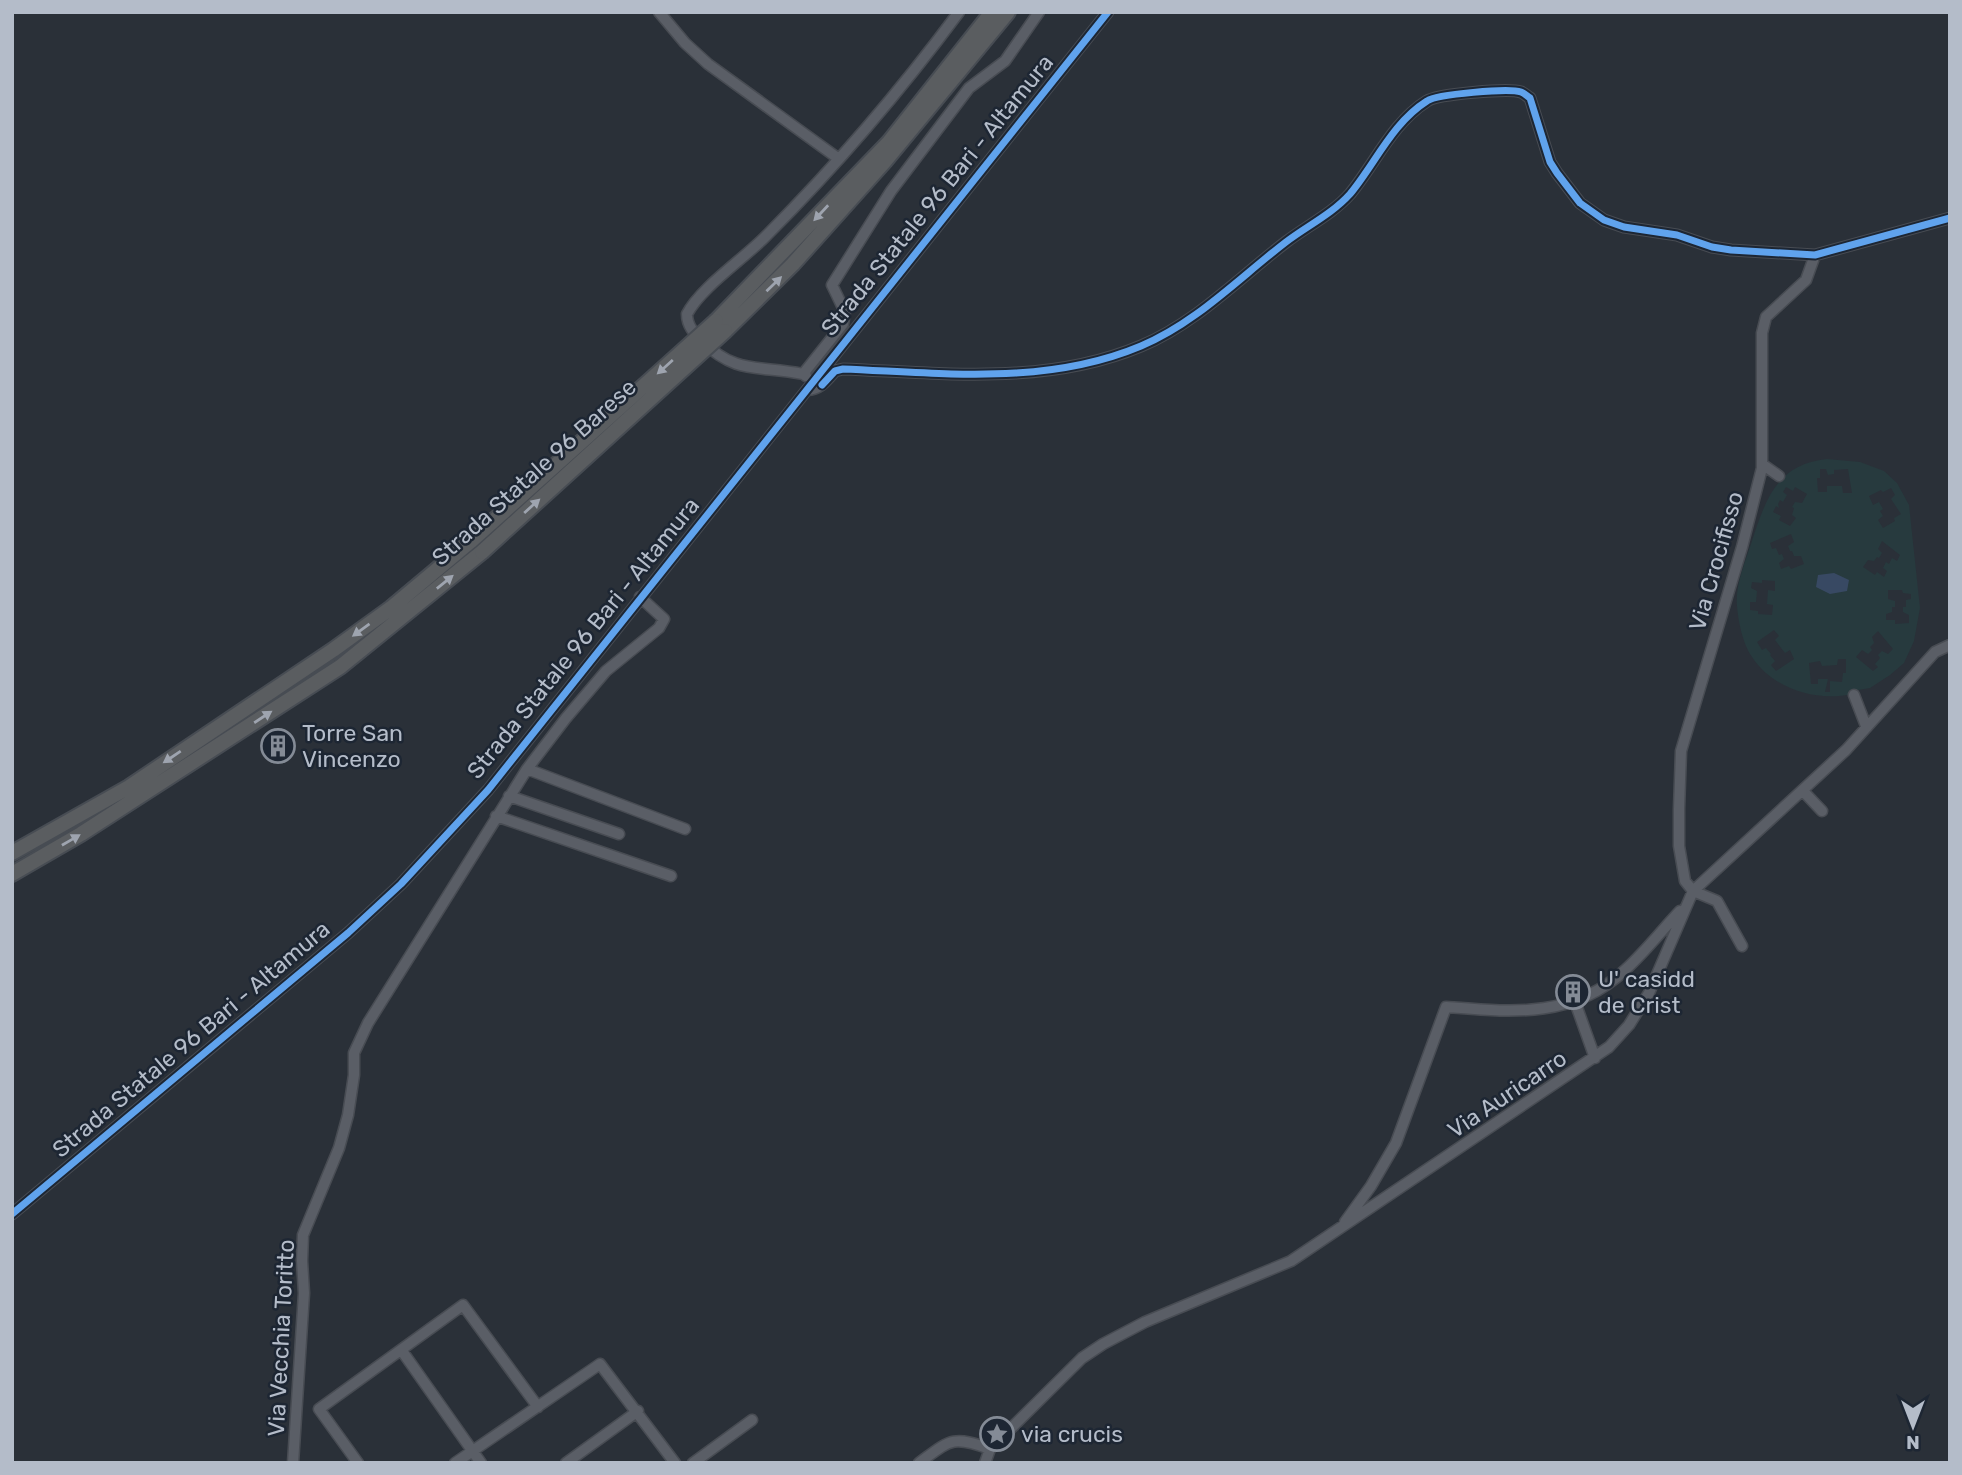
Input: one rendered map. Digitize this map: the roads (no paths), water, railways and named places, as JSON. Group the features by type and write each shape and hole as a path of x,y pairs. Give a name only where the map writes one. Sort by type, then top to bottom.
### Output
{"highway":[{"name":"Strada Statale 96 Barese","path":"12,874 81,834 340,667 482,552 720,326 888,142 992,12"},
{"name":"Strada Statale 96 Barese","path":"12,853 129,787 333,650 391,608 471,541 793,264 876,172 1008,12"},
{"path":"12,843 50,832"}],"street":[{"path":"659,12 685,43 708,64 839,159"},
{"path":"959,12 839,159 766,236 700,297 687,314 692,331 717,356 747,368 778,369 803,374 815,389 824,385 835,370 1018,375 1099,360 1139,347 1173,331 1288,241 1337,207 1387,141 1414,111 1429,99 1440,95 1508,91 1520,92 1530,98 1550,162 1580,203 1604,220 1625,227 1677,235 1712,247 1731,250 1815,255 1950,218"},
{"path":"803,374 843,324 845,312 832,285 891,191 969,88 1005,61 1040,12"},
{"name":"Strada Statale 96 Bari - Altamura","path":"12,1214 348,933 401,884 488,790 1108,12"},
{"name":"Via Crocifisso","path":"1693,891 1685,881 1679,846 1681,751 1742,547 1762,464 1762,333 1766,317 1806,280 1815,255"},
{"path":"1762,464 1779,476"},
{"name":"Via Vecchia Toritto","path":"293,1463 304,1293 303,1235 339,1148 348,1115 354,1075 354,1053 368,1023 527,769 606,671 659,628 664,619 640,597"},
{"name":"Via Auricarro","path":"985,1463 990,1448 1082,1358 1103,1344 1145,1322 1291,1261 1609,1047 1629,1025 1649,993 1693,891 1846,750 1935,652 1950,645"},
{"path":"1854,695 1866,726"},
{"path":"527,769 685,829"},
{"path":"1803,791 1822,811"},
{"path":"509,796 619,834"},
{"path":"496,816 671,877"},
{"path":"1693,891 1717,901 1742,946"},
{"path":"1341,1229 1371,1186 1396,1143 1446,1007 1536,1011 1582,1000 1624,972 1688,902"},
{"path":"1575,1002 1595,1058"},
{"path":"358,1463 318,1409 463,1305 538,1406"},
{"path":"402,1351 481,1463"},
{"path":"455,1463 600,1364 638,1411 671,1462"},
{"path":"566,1463 638,1411"},
{"path":"692,1463 752,1420"},
{"path":"919,1463 948,1442 967,1440 990,1448"}],"water":[{"path":"1834,573 1849,580 1847,591 1830,594 1816,587 1818,575"}],"place":[{"name":"Torre San Vincenzo","path":"278,746"},
{"name":"U' casidd de Crist","path":"1573,992"},
{"name":"via crucis","path":"997,1434"}]}
